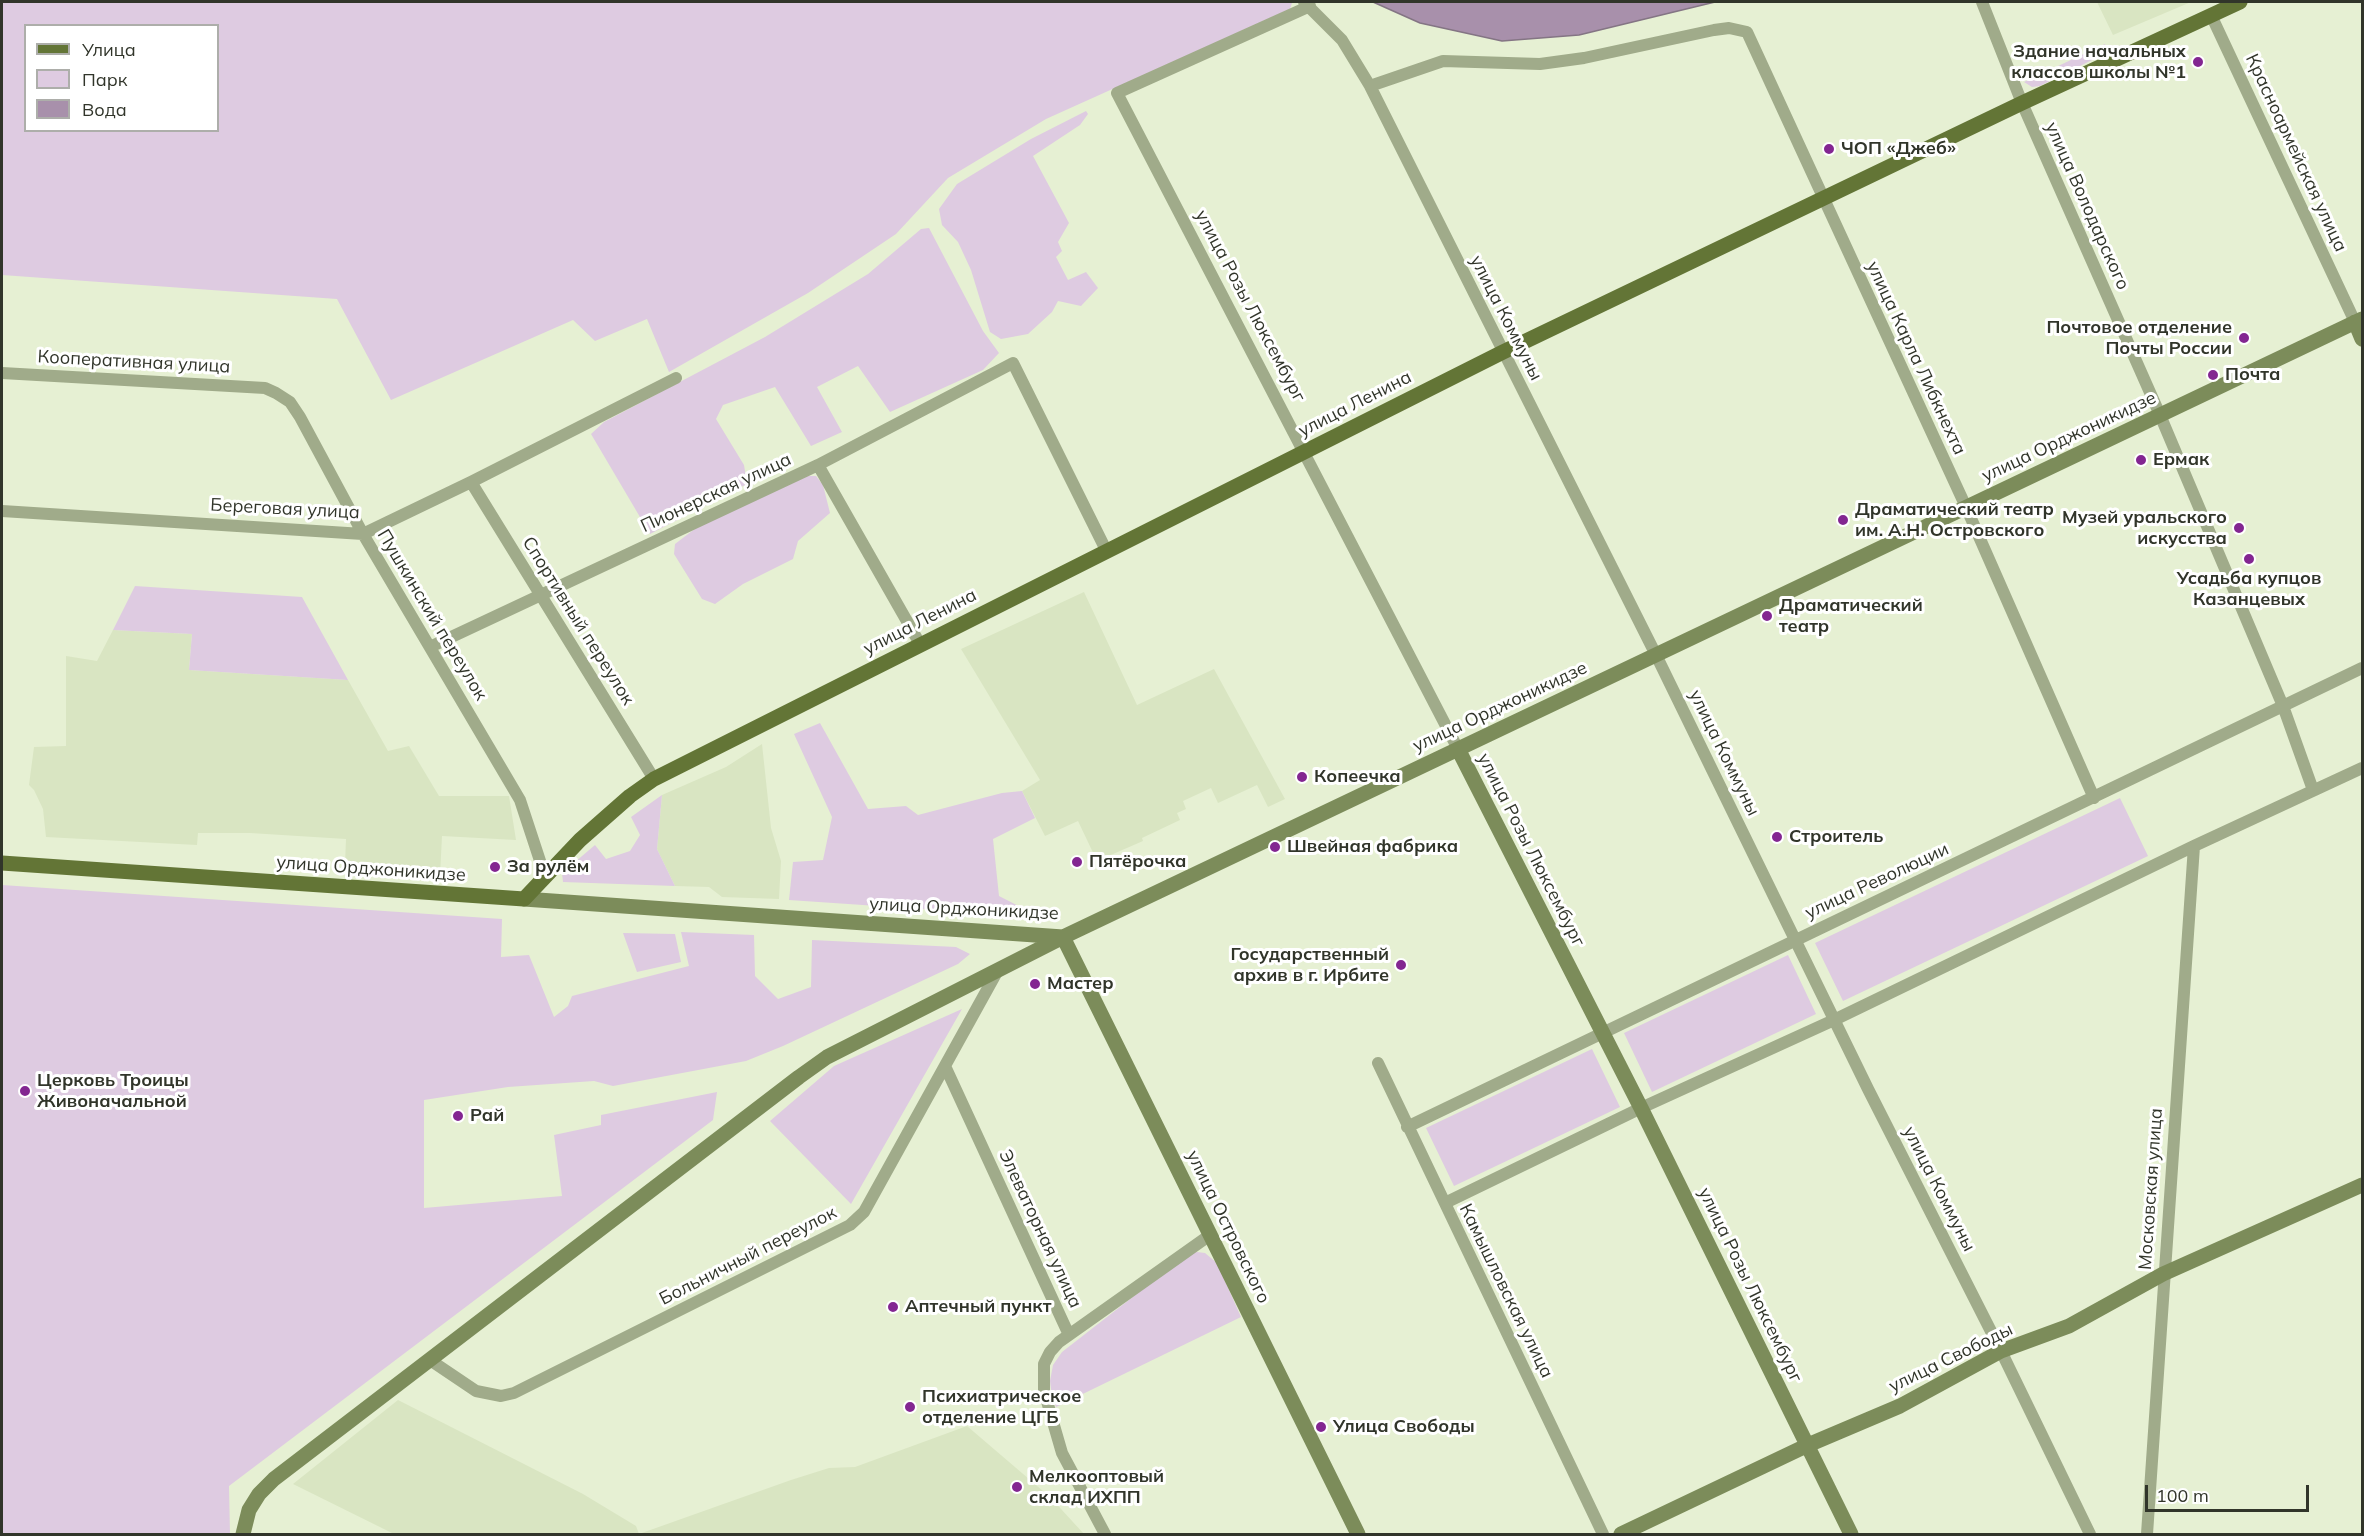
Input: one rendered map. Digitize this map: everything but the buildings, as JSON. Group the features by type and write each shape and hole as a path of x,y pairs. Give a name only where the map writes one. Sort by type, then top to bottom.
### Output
{"main road":[{"name":"улица Ленина","path":"524,899 580,840 630,796 654,779 1503,352 2022,103 2240,2"},
{"name":"улица Орджоникидзе","path":"2,863 524,899"}],"street":[{"name":"улица Володарского","path":"1983,2 2022,103 2160,415 2283,706 2313,790"},
{"name":"улица Коммуны","path":"1307,4 1342,40 1370,86 1656,655 1834,1020 2001,1351 2090,1534"},
{"name":"улица Розы Люксембург","path":"1307,4 1117,93 1458,749 1641,1108 1851,1534"},
{"name":"Красноармейская улица","path":"2211,15 2359,320 2362,339"},
{"name":"улица Карла Либкнехта","path":"1370,86 1443,61 1540,64 1584,58 1714,30 1729,28 1747,32 1966,507 2094,798"},
{"name":"улица Орджоникидзе","path":"524,899 1063,937 2359,320"},
{"name":"Пионерская улица","path":"430,647 818,465 1013,363 1106,550"},
{"name":"Кооперативная улица","path":"2,373 265,388"},
{"name":"Береговая улица","path":"2,511 363,534 676,378"},
{"name":"Пушкинский переулок","path":"265,388 290,402 300,417 363,534 520,800 545,876"},
{"path":"818,465 920,644"},
{"name":"Спортивный переулок","path":"471,482 654,779"},
{"name":"улица Революции","path":"1407,1127 2362,668"},
{"path":"1445,1203 1641,1108 1834,1020 2194,846 2362,768"},
{"name":"Московская улица","path":"2147,1534 2194,846"},
{"path":"243,1532 249,1510 259,1494 274,1479 827,1057 1063,937"},
{"name":"улица Островского","path":"1063,937 1358,1534"},
{"name":"Больничный переулок","path":"430,1360 476,1391 501,1396 514,1393 850,1226 864,1212 998,970"},
{"name":"Камышловская улица","path":"1378,1063 1603,1534"},
{"name":"Элеваторная улица","path":"945,1066 1069,1335 1050,1352 1044,1364 1044,1391 1062,1453 1106,1534"},
{"name":"улица Свободы","path":"1621,1534 1808,1445 1900,1406 2001,1351 2069,1326 2163,1274 2362,1185"},
{"path":"1069,1335 1210,1234"}],"shaded area":[{"path":"2097,2 2191,2 2113,35"},
{"name":"Швейная фабрика","path":"1084,592 1137,705 1214,669 1285,799 1268,807 1257,785 1218,803 1211,788 1183,801 1186,809 1177,813 1180,820 1142,838 1143,841 1097,861 1078,821 1045,836 1022,791 1040,780 961,649"},
{"path":"113,630 192,634 189,670 348,680 388,751 409,746 439,796 509,796 516,840 442,836 440,875 378,866 345,864 346,839 250,833 198,833 197,845 46,837 43,809 29,785 34,747 66,746 66,656 97,661"},
{"path":"762,744 771,828 781,861 779,899 722,897 709,887 675,886 657,849 662,795 726,767"},
{"path":"398,1400 583,1494 636,1526 639,1534 394,1534 293,1484"},
{"path":"967,1426 1050,1497 1084,1534 639,1534 829,1468 855,1467"}],"green space":[{"path":"2,2 1292,3 1290,9 1046,119 948,178 896,234 808,293 669,372 647,319 595,341 573,320 391,400 337,299 2,275"},
{"path":"2105,44 2108,52 2040,86 2032,87 2024,82"},
{"path":"1086,111 1088,114 1080,125 1033,156 1069,223 1058,242 1062,251 1056,257 1068,280 1086,272 1098,288 1081,306 1058,301 1052,312 1028,334 1001,339 990,332 971,270 958,242 942,225 939,209 957,184 1031,139"},
{"path":"929,228 983,331 999,353 983,370 890,412 858,366 817,387 842,432 811,446 775,387 723,405 716,419 744,465 747,484 650,534 591,434 604,422 765,337 868,274 921,229"},
{"path":"805,476 816,476 823,485 830,513 798,541 793,559 743,584 715,604 702,599 674,554 675,544 696,528"},
{"path":"135,586 302,597 348,680 189,670 192,634 113,630"},
{"path":"820,723 868,809 906,806 918,815 1002,793 1022,791 1035,818 993,839 999,896 1040,917 789,900 793,862 823,860 832,817 794,734"},
{"path":"662,795 657,849 675,886 563,882 562,873 595,845 606,859 630,851 640,835 631,817"},
{"path":"2120,798 2148,856 1843,1001 1815,943"},
{"path":"2,885 502,919 501,957 529,955 554,1017 568,1006 572,996 689,966 681,932 754,935 755,976 778,999 811,987 812,940 956,947 970,954 958,964 746,1061 613,1086 594,1081 508,1087 424,1100 424,1208 562,1196 554,1135 601,1125 601,1115 717,1092 713,1120 229,1486 230,1534 2,1534"},
{"path":"623,933 675,934 681,962 637,972"},
{"path":"1788,955 1816,1014 1652,1092 1624,1033"},
{"path":"962,1009 851,1204 770,1121 834,1066"},
{"path":"1592,1049 1620,1107 1454,1186 1426,1128"},
{"path":"1205,1253 1217,1263 1241,1317 1056,1407 1050,1381 1053,1365 1062,1352 1188,1254"}],"water":[{"path":"1373,2 1715,2 1579,35 1502,41 1420,23"}],"place":[{"name":"Здание начальных классов школы №1","path":"2198,62"},
{"name":"ЧОП «Джеб»","path":"1829,149"},
{"name":"Почтовое отделение Почты России","path":"2244,338"},
{"name":"Почта","path":"2213,375"},
{"name":"Ермак","path":"2141,460"},
{"name":"Драматический театр им. А.Н. Островского","path":"1843,520"},
{"name":"Музей уральского искусства","path":"2239,528"},
{"name":"Усадьба купцов Казанцевых","path":"2249,559"},
{"name":"Драматический театр","path":"1767,616"},
{"name":"Копеечка","path":"1302,777"},
{"name":"Строитель","path":"1777,837"},
{"name":"Швейная фабрика","path":"1275,847"},
{"name":"Пятёрочка","path":"1077,862"},
{"name":"За рулём","path":"495,867"},
{"name":"Государственный архив в г. Ирбите","path":"1401,965"},
{"name":"Мастер","path":"1035,984"},
{"name":"Церковь Троицы Живоначальной","path":"25,1091"},
{"name":"Рай","path":"458,1116"},
{"name":"Аптечный пункт","path":"893,1307"},
{"name":"Психиатрическое отделение ЦГБ","path":"910,1407"},
{"name":"Улица Свободы","path":"1321,1427"},
{"name":"Мелкооптовый склад ИХПП","path":"1017,1487"}]}
